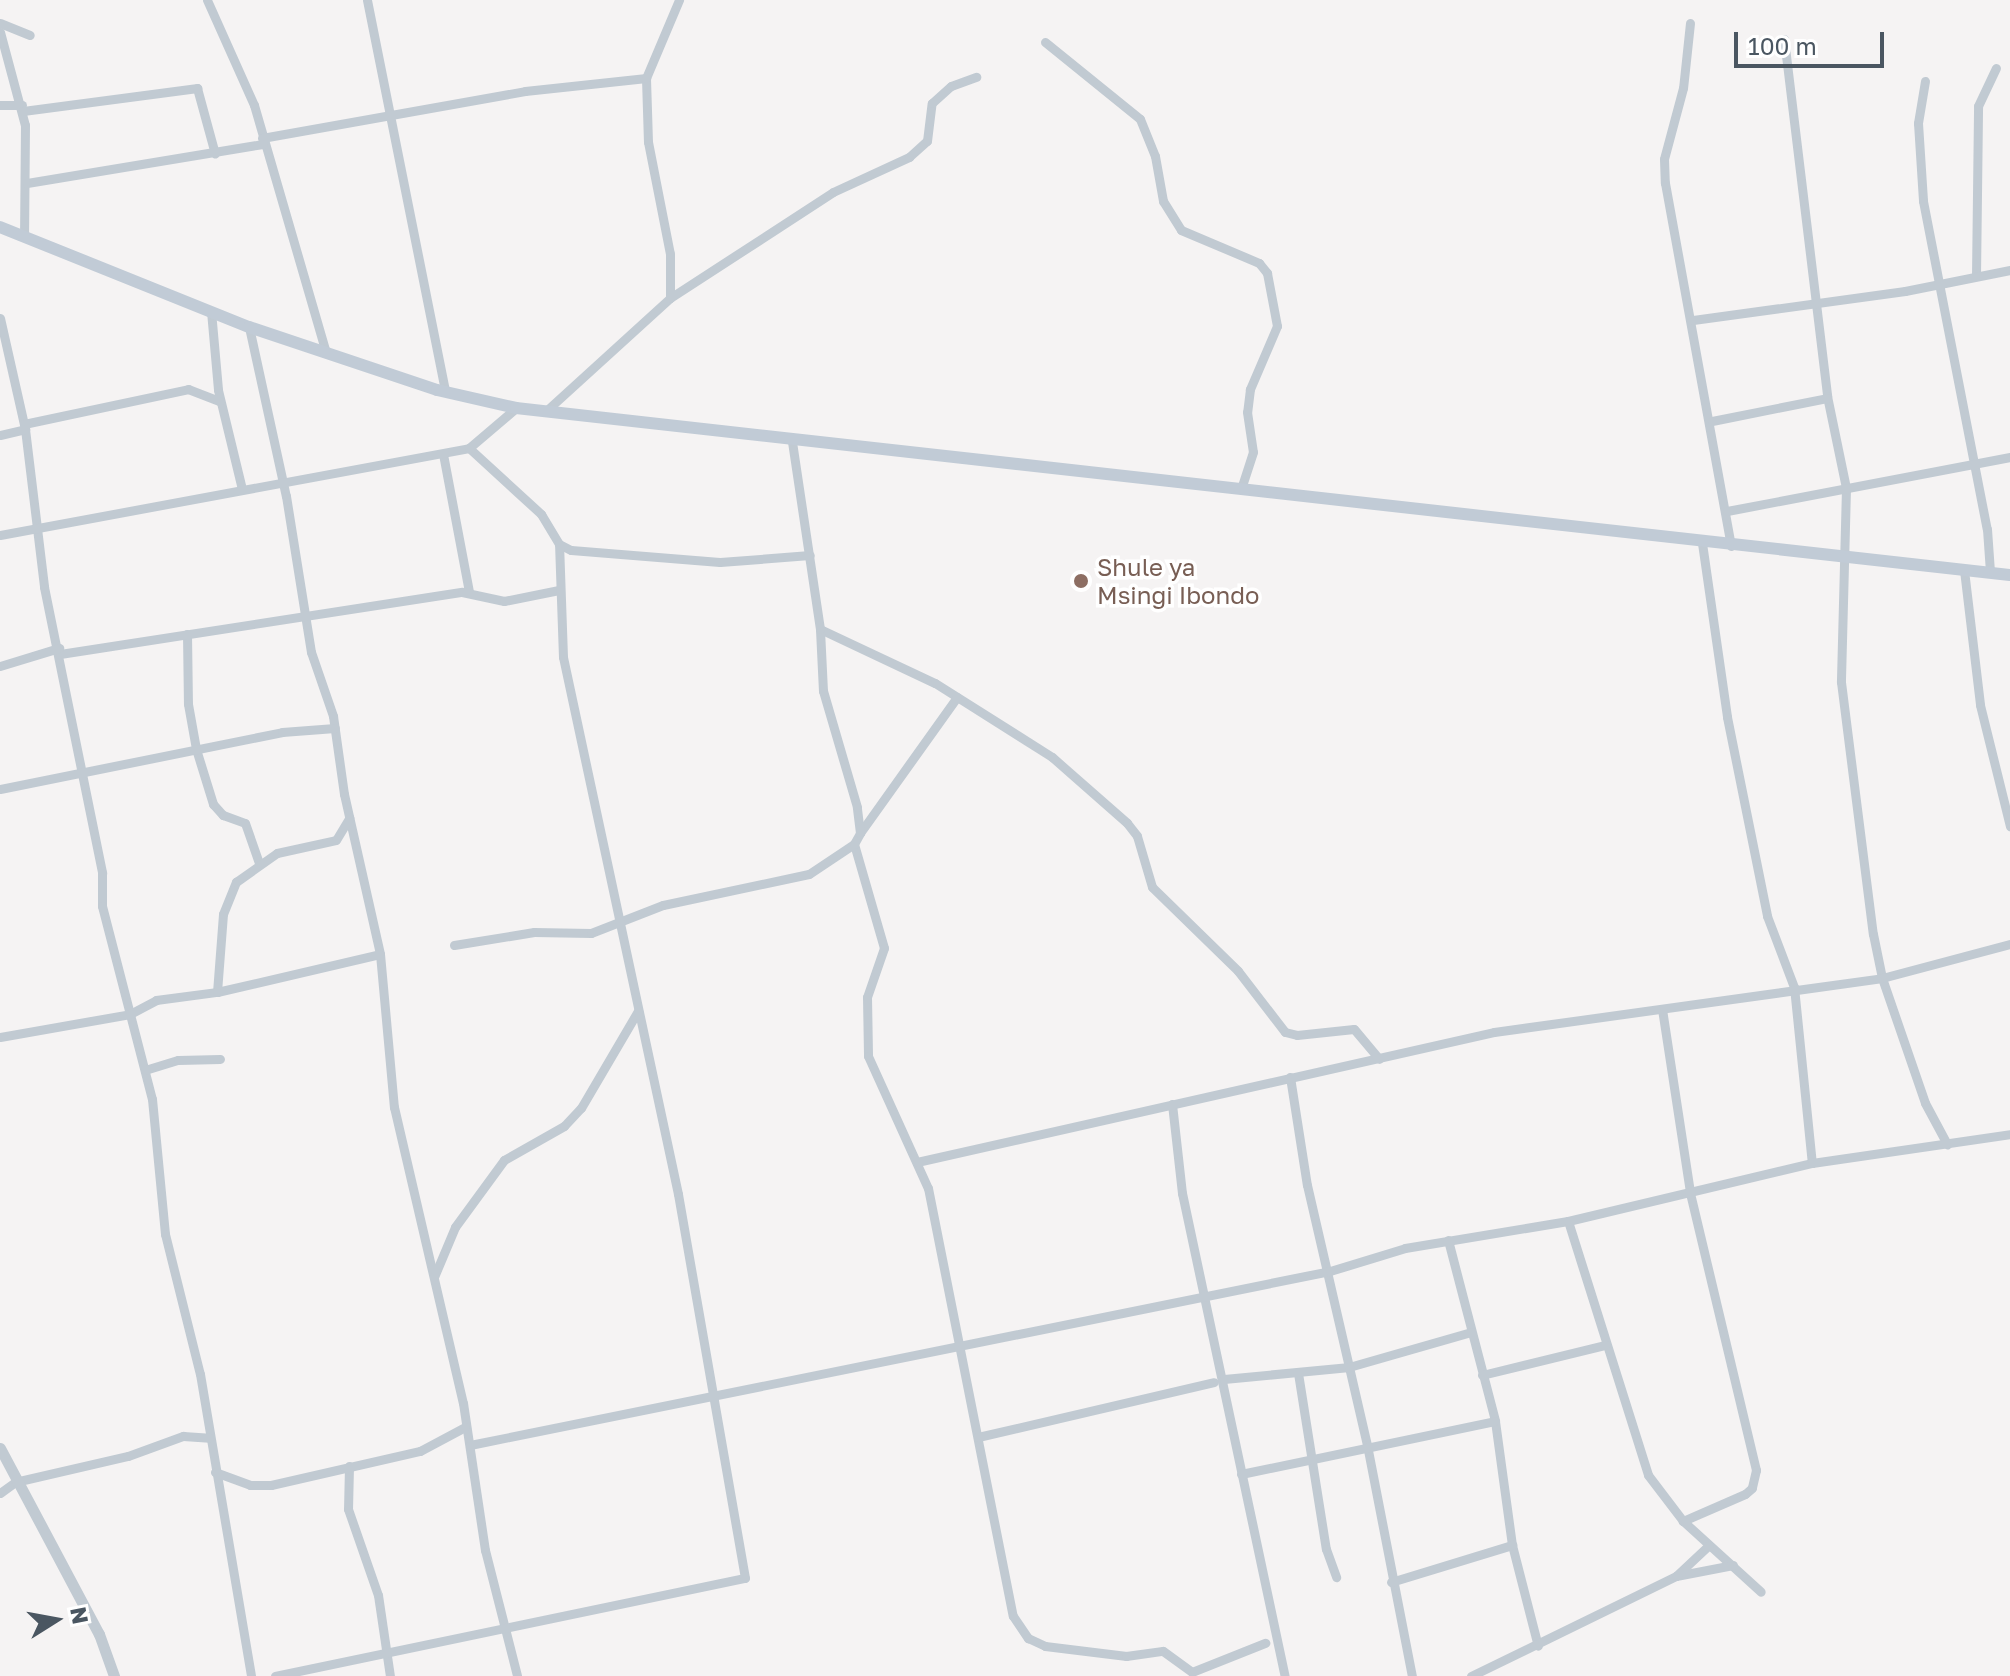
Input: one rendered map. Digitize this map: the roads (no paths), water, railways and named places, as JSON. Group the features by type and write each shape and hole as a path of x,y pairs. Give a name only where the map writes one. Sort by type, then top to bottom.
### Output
{"main road":[{"path":"0,227 249,327 445,391 516,408 792,441 1241,488 1702,543 2010,575"}],"street":[{"path":"207,0 246,83 326,353"},
{"path":"367,0 445,391"},
{"path":"670,298 670,254 648,142 646,78 679,0"},
{"path":"0,23 30,35"},
{"path":"1690,23 1683,88 1664,159 1668,205 1712,421 1731,546"},
{"path":"0,32 23,108 27,183 24,236"},
{"path":"1784,39 1827,398 1846,488 1841,682 1882,978 1925,1103 1947,1144"},
{"path":"1045,42 1140,119 1155,156 1163,201 1181,230 1259,263 1267,273 1277,326 1250,389 1247,412 1253,452 1241,488"},
{"path":"1976,276 1978,106 1996,68"},
{"path":"547,410 670,298 833,192 909,157 927,141 932,103 951,86 976,77"},
{"path":"27,183 215,154 262,141 549,88 646,78"},
{"path":"1925,81 1918,158 1971,465 1987,529 1990,572"},
{"path":"0,105 23,108 197,88 215,154"},
{"path":"1693,320 1939,284 2010,270"},
{"path":"211,311 220,401 242,489"},
{"path":"0,318 4,350 24,427 37,528 102,873 102,906 145,1070 165,1234 200,1374 251,1676"},
{"path":"249,327 284,482 311,652 335,728 349,818 380,954 394,1107 470,1445 485,1550 508,1629 517,1676"},
{"path":"0,435 188,389 220,401"},
{"path":"1712,421 1827,398"},
{"path":"0,535 469,448 516,408"},
{"path":"792,441 820,629 823,691 838,751 854,787 860,833"},
{"path":"275,1676 745,1578 709,1396 678,1194 563,657 559,544 541,514 469,448"},
{"path":"443,454 469,592"},
{"path":"1727,511 2010,457"},
{"path":"1702,543 1727,717 1767,916 1794,987 1812,1163"},
{"path":"559,544 579,551 720,562 810,555"},
{"path":"1964,570 1980,705 2010,826"},
{"path":"0,666 60,651 469,592 504,601 559,590"},
{"path":"820,629 957,697 1052,757 1127,823 1137,836 1152,887 1238,971 1285,1032 1308,1035 1349,1028 1379,1059"},
{"path":"187,634 187,694 196,749 213,804 223,815 245,823 259,863"},
{"path":"454,945 534,932 580,935 706,893 809,874 854,844 957,697"},
{"path":"0,789 80,769 335,728"},
{"path":"217,992 228,898 236,882 277,853 327,845 342,834 349,818"},
{"path":"854,844 884,948 867,997 868,1056 928,1188 1013,1616 1028,1638 1045,1646 1124,1656 1168,1652 1192,1672 1265,1643"},
{"path":"917,1162 1494,1032 1794,987 1882,978 2010,944"},
{"path":"0,1037 130,1014 156,1000 217,992 380,954"},
{"path":"1662,1009 1690,1193 1756,1470 1752,1488 1745,1494 1683,1521"},
{"path":"434,1277 455,1227 504,1160 564,1126 581,1108 638,1011"},
{"path":"145,1070 178,1060 220,1059"},
{"path":"1290,1077 1307,1185 1330,1271 1412,1676"},
{"path":"1172,1104 1182,1193 1207,1295 1219,1380 1285,1676"},
{"path":"470,1445 961,1343 1330,1271 1448,1240 1568,1221 1812,1163 2010,1134"},
{"path":"1568,1221 1648,1475 1683,1521 1761,1592"},
{"path":"1448,1240 1495,1421 1512,1545 1538,1646"},
{"path":"978,1437 1219,1380 1349,1367 1471,1332"},
{"path":"1482,1375 1605,1345"},
{"path":"1298,1373 1326,1549 1336,1577"},
{"path":"1241,1474 1367,1445 1495,1421"},
{"path":"215,1472 250,1485 271,1485 420,1451 465,1427"},
{"path":"0,1493 15,1482 128,1456 183,1436 209,1438"},
{"path":"0,1448 15,1482 99,1634 114,1676"},
{"path":"349,1466 348,1509 378,1595 390,1676"},
{"path":"1391,1582 1512,1545"},
{"path":"1676,1576 1709,1545"},
{"path":"1471,1676 1538,1646 1585,1616 1676,1576 1733,1565"}],"place":[{"name":"Shule ya Msingi Ibondo","path":"1081,581"}]}
